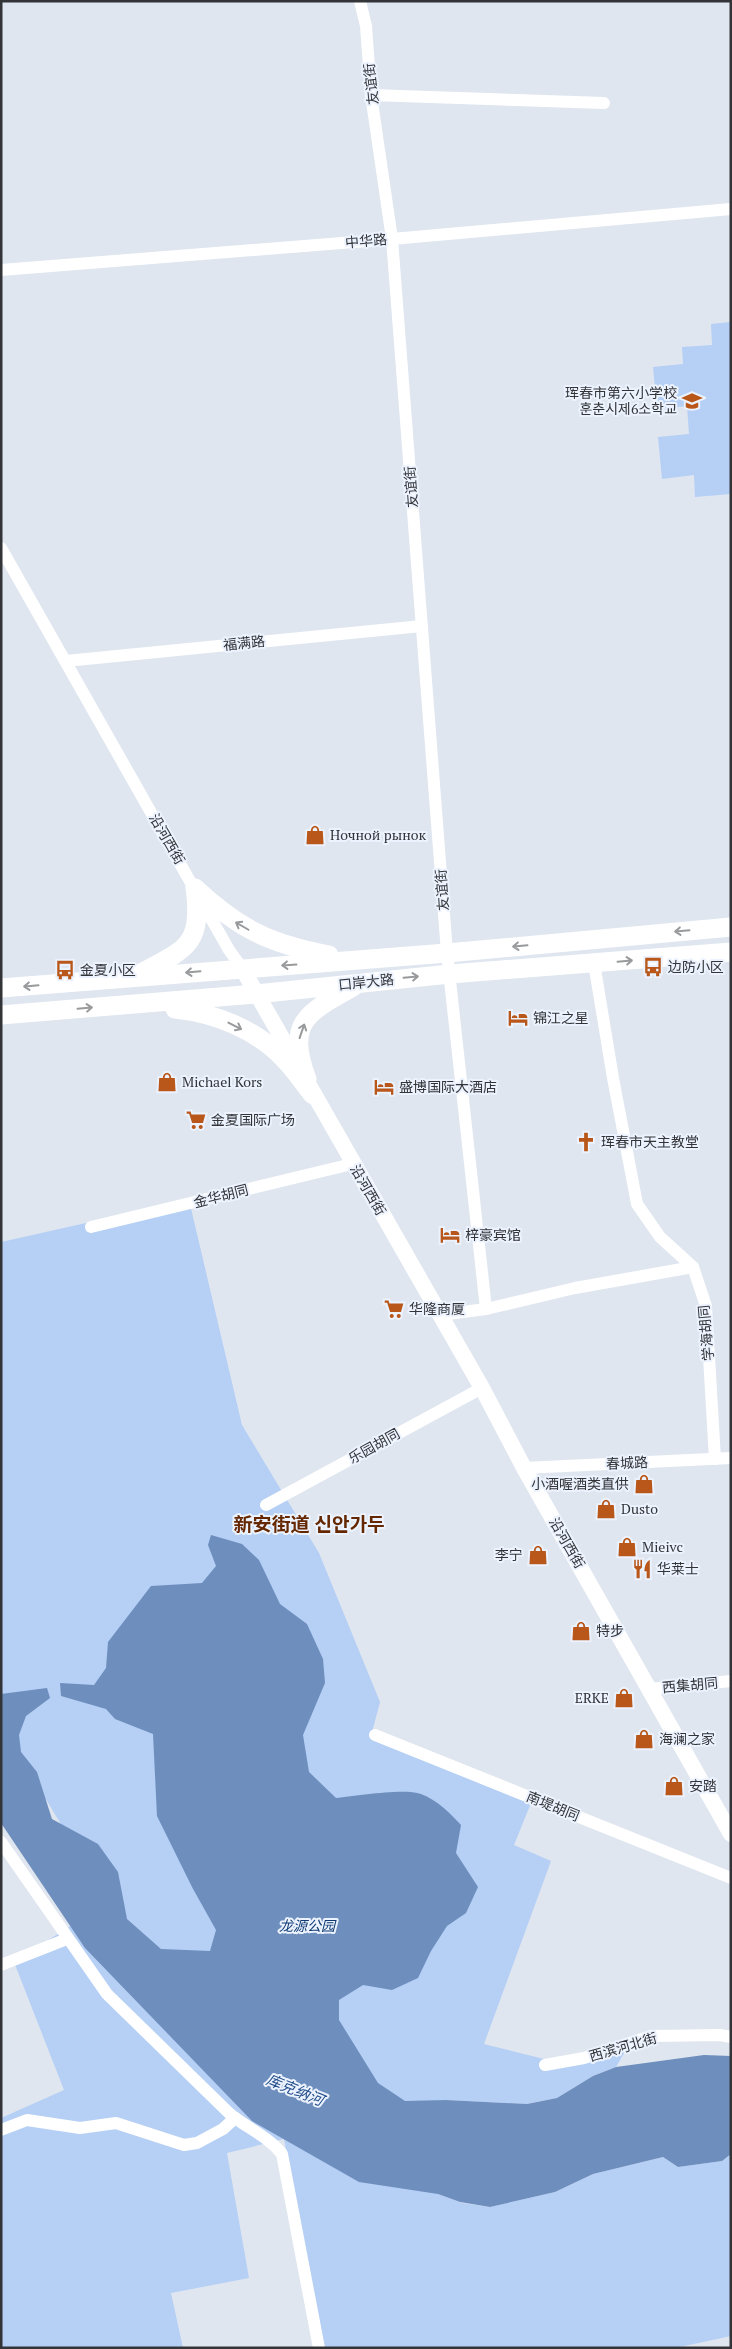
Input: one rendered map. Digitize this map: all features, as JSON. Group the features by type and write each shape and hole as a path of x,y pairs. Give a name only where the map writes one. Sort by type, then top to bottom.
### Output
{"highway":[{"path":"195,888 218,910 238,924 278,944 355,960"},
{"path":"132,978 180,952 186,946 197,925 199,914 195,888"},
{"name":"口岸大路","path":"1,988 447,953 731,927"},
{"name":"口岸大路","path":"1,1015 256,994 450,974 731,952"},
{"path":"313,1094 299,1056 298,1044 304,1024 316,1008 362,982"},
{"path":"137,1004 209,1014 242,1030 264,1042 284,1059 313,1094"}],"main road":[{"name":"沿河西街","path":"242,968 352,1164 482,1388 524,1468 731,1834"}],"street":[{"name":"友谊街","path":"360,1 366,26 371,94 392,239 447,953 486,1309"},
{"path":"371,94 604,103"},
{"name":"中华路","path":"1,270 392,239 731,209"},
{"name":"沿河西街","path":"1,548 229,950 242,968"},
{"name":"福满路","path":"66,661 422,626"},
{"name":"学海胡同","path":"594,963 637,1204 660,1238 692,1267 706,1306 714,1459"},
{"name":"金华胡同","path":"90,1227 352,1164"},
{"path":"440,1315 486,1309 575,1288 692,1267"},
{"name":"乐园胡同","path":"266,1505 482,1388"},
{"name":"春城路","path":"524,1468 731,1458"},
{"name":"西集胡同","path":"649,1689 731,1681"},
{"name":"南堤胡同","path":"375,1735 731,1878"},
{"path":"1,1842 107,1994 235,2118 247,2128 274,2144 282,2154 319,2348"},
{"path":"1,1965 67,1939"},
{"name":"西滨河北街","path":"545,2065 584,2058 652,2036 720,2034 731,2037"},
{"path":"1,2130 27,2120 80,2128 116,2124 184,2145 197,2143 223,2129 235,2118"}],"green space":[{"path":"731,322 731,494 695,497 694,475 662,479 658,437 689,434 687,406 657,409 653,367 683,364 682,347 712,345 711,324"},
{"name":"龙源公园","path":"189,1200 242,1425 319,1553 380,1702 371,1736 531,1803 514,1845 551,1861 484,2044 572,2066 627,2048 616,2067 593,2076 557,2098 527,2104 446,2100 421,2102 438,2194 462,2203 490,2207 555,2192 593,2174 663,2157 678,2167 722,2161 731,2154 731,2336 675,2348 323,2348 284,2139 227,2153 249,2278 171,2293 183,2348 1,2348 1,2118 64,2090 14,1962 108,1902 1,1725 1,1242"}],"water":[{"name":"库克纳河","path":"211,1535 242,1544 259,1560 280,1604 307,1624 323,1659 325,1683 303,1735 309,1772 336,1798 392,1792 421,1794 438,1803 461,1825 456,1853 478,1887 466,1913 447,1926 431,1951 418,1978 392,1990 363,1985 339,2000 339,2020 378,2083 405,2101 446,2100 527,2104 557,2098 593,2076 616,2067 704,2055 731,2056 731,2154 722,2161 678,2167 663,2157 593,2174 555,2192 490,2207 460,2202 438,2194 359,2182 252,2121 85,1948 1,1823 1,1694 47,1688 50,1698 26,1716 19,1735 21,1752 37,1772 52,1819 98,1844 118,1872 127,1919 161,1949 210,1951 216,1930 192,1887 157,1816 153,1734 115,1719 106,1709 61,1696 60,1683 94,1685 106,1668 108,1642 151,1586 202,1583 216,1566 208,1545"}],"place":[{"name":"珲春市第六小学校 훈춘시제6소학교","path":"692,401"},
{"name":"Ночной рынок","path":"315,835"},
{"name":"边防小区","path":"653,967"},
{"name":"金夏小区","path":"65,970"},
{"name":"锦江之星","path":"518,1018"},
{"name":"Michael Kors","path":"167,1082"},
{"name":"盛博国际大酒店","path":"384,1087"},
{"name":"金夏国际广场","path":"196,1120"},
{"name":"珲春市天主教堂","path":"586,1142"},
{"name":"梓豪宾馆","path":"450,1235"},
{"name":"华隆商厦","path":"394,1309"},
{"name":"小酒喔酒类直供","path":"644,1484"},
{"name":"Dusto","path":"606,1509"},
{"name":"Mieivc","path":"627,1547"},
{"name":"李宁","path":"538,1555"},
{"name":"华莱士","path":"642,1569"},
{"name":"特步","path":"581,1631"},
{"name":"ERKE","path":"624,1698"},
{"name":"海澜之家","path":"644,1739"},
{"name":"安踏","path":"674,1786"}],"district":[{"name":"新安街道 신안가두","path":"309,1524"}]}
